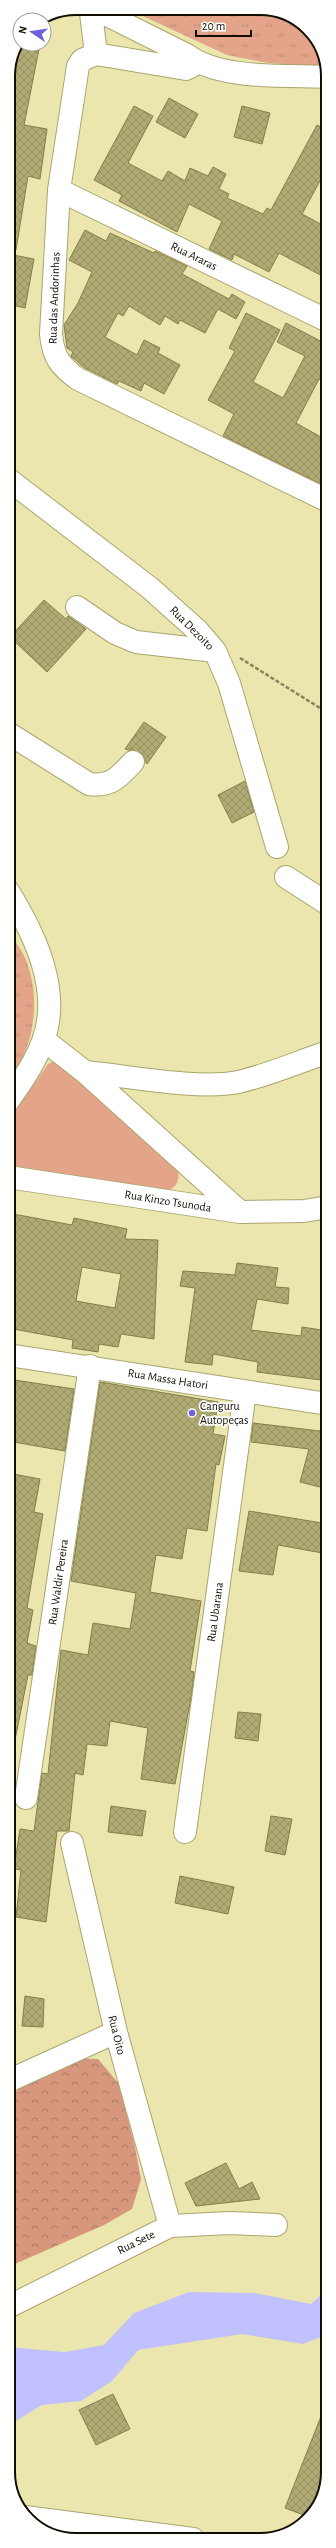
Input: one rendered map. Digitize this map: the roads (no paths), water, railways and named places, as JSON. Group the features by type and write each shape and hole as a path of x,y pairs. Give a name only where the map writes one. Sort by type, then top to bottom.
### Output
{"street":[{"path":"91,15 96,54 186,69 198,63"},
{"path":"107,15 187,55 198,63 244,73 321,77"},
{"name":"Rua das Andorinhas","path":"96,54 82,60 77,71 59,190 51,334 52,350 63,368 78,379 321,497"},
{"name":"Rua Araras","path":"59,190 321,318"},
{"name":"Rua Dezoito","path":"15,484 150,588 198,631 215,651 229,683 277,847"},
{"path":"77,607 115,633 136,642 215,651"},
{"path":"15,737 89,784 101,786 114,782 133,762"},
{"path":"286,877 321,900"},
{"path":"15,903 26,921 44,967 48,1017 44,1040 27,1075 15,1091"},
{"path":"44,1040 85,1072 240,1212"},
{"path":"85,1072 207,1084 229,1082 268,1074 321,1055"},
{"name":"Rua Kinzo Tsunoda","path":"15,1178 240,1212 304,1211 321,1208"},
{"name":"Rua Massa Hatori","path":"15,1356 90,1366 321,1403"},
{"name":"Rua Waldir Pereira","path":"26,1798 90,1366"},
{"name":"Rua Ubarana","path":"185,1832 245,1392"},
{"name":"Rua Oito","path":"72,1843 116,2032 170,2226"},
{"path":"15,2078 116,2032"},
{"name":"Rua Sete","path":"15,2304 170,2226 230,2223 276,2225"},
{"path":"39,2520 100,2533"}],"water":[{"path":"189,2292 254,2293 311,2304 321,2295 321,2337 303,2344 242,2334 138,2350 112,2381 81,2401 42,2405 15,2422 15,2348 65,2352 104,2345 134,2313"}],"place":[{"name":"Canguru Autopeças","path":"192,1413"}]}
